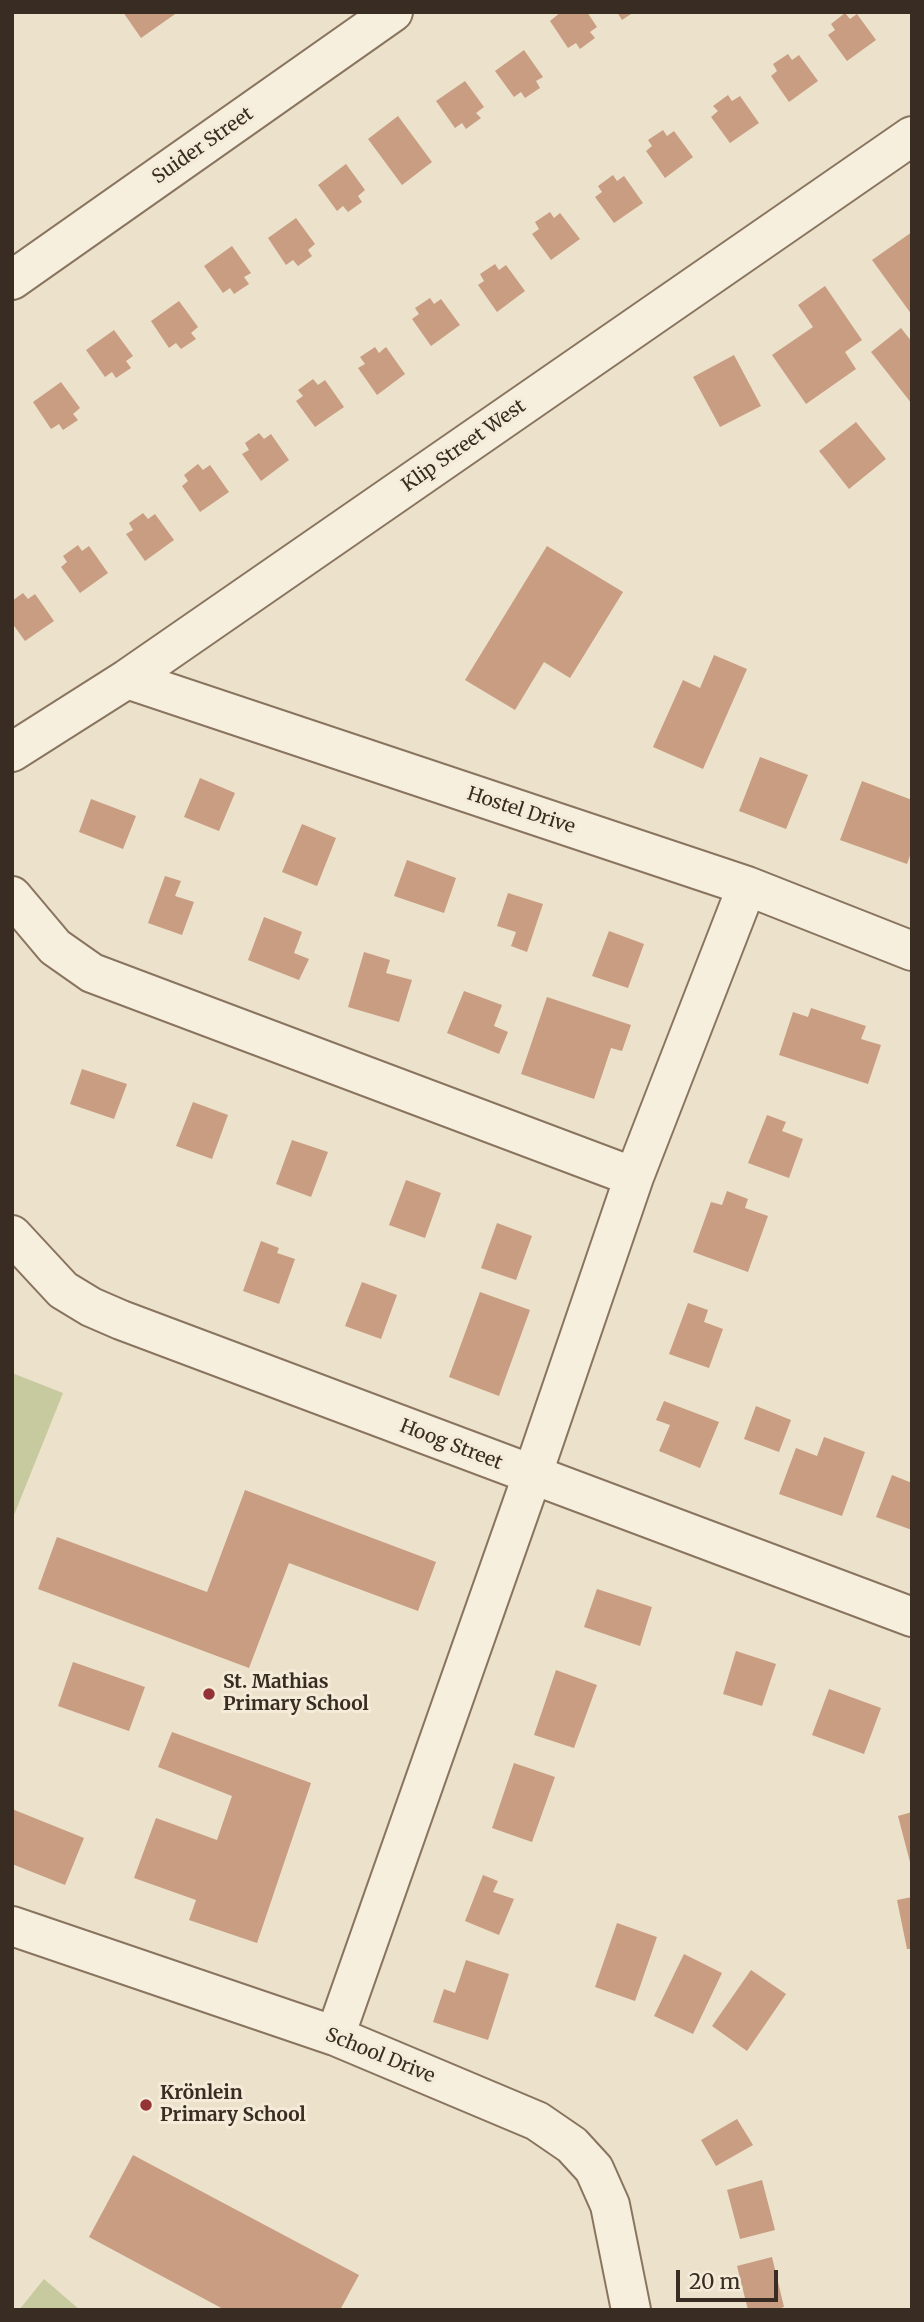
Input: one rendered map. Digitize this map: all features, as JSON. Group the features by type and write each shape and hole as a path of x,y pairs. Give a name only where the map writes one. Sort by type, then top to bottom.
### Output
{"street":[{"name":"Suider Street","path":"12,280 393,12"},
{"name":"Klip Street West","path":"12,752 127,680 912,136"},
{"name":"Hostel Drive","path":"127,680 747,886 912,951"},
{"path":"334,2036 532,1476 634,1177 747,886"},
{"path":"12,896 55,947 92,972 634,1177"},
{"name":"Hoog Street","path":"12,1235 63,1290 91,1307 532,1476 912,1617"},
{"name":"School Drive","path":"12,1926 334,2036 537,2121 572,2145 594,2169 610,2205 631,2310"}],"green space":[{"path":"12,1373 63,1393 12,1520"},
{"path":"44,2279 80,2310 19,2310"}],"building":[{"path":"123,12 178,12 141,38"},
{"path":"561,12 587,12 597,27 590,32 595,38 580,49 576,43 568,48 550,21"},
{"path":"617,12 634,12 622,20"},
{"path":"845,13 850,19 857,14 876,40 847,61 828,35 835,30 831,24"},
{"path":"524,50 543,77 536,81 540,88 525,98 521,92 514,97 495,71"},
{"path":"788,54 792,60 799,55 818,81 789,102 771,76 777,71 773,64"},
{"path":"465,81 484,107 476,113 481,118 466,129 462,123 455,128 436,101"},
{"path":"728,95 732,101 740,96 759,123 730,143 711,117 718,111 713,106"},
{"path":"398,116 432,162 402,185 368,139"},
{"path":"663,130 667,136 674,131 693,157 665,178 646,151 652,146 648,140"},
{"path":"346,164 365,190 358,196 362,202 348,212 343,206 337,211 318,185"},
{"path":"613,175 617,181 624,176 643,203 614,223 595,197 602,192 598,186"},
{"path":"550,212 554,218 560,213 580,239 551,260 532,234 539,229 535,222"},
{"path":"296,218 315,244 308,250 312,256 298,266 293,260 286,265 268,238"},
{"path":"912,232 912,315 872,260"},
{"path":"232,246 251,273 244,277 249,284 234,294 230,288 223,293 204,266"},
{"path":"495,264 499,270 506,265 525,291 497,312 478,285 484,281 480,274"},
{"path":"825,286 862,340 845,352 856,369 806,404 772,355 813,327 798,305"},
{"path":"430,298 434,304 441,299 460,325 431,346 412,319 419,314 415,308"},
{"path":"179,301 198,327 191,333 196,339 181,349 176,343 169,348 151,321"},
{"path":"901,328 912,342 912,404 871,352"},
{"path":"114,330 133,356 126,361 131,368 116,378 112,372 105,377 86,350"},
{"path":"375,347 379,353 386,347 405,374 377,395 358,368 365,364 360,357"},
{"path":"734,355 761,406 720,427 693,377"},
{"path":"313,379 318,385 325,380 344,407 315,427 296,401 303,396 298,390"},
{"path":"61,382 80,408 73,414 78,420 63,430 59,424 51,429 33,402"},
{"path":"856,422 886,459 849,489 819,451"},
{"path":"259,433 264,439 271,434 289,460 261,481 242,454 249,450 245,443"},
{"path":"198,464 203,470 210,465 229,492 200,512 182,486 188,481 184,475"},
{"path":"143,513 148,519 155,514 174,540 145,561 126,534 133,530 129,523"},
{"path":"78,545 82,551 89,546 108,573 80,593 61,567 67,562 63,556"},
{"path":"547,546 623,592 570,678 544,662 515,710 465,680"},
{"path":"23,593 28,599 35,594 54,621 25,641 12,623 12,601"},
{"path":"714,655 747,669 703,769 653,747 683,680 700,688"},
{"path":"760,757 808,775 786,829 739,811"},
{"path":"200,778 235,793 219,831 184,817"},
{"path":"862,781 912,800 912,850 907,864 840,840"},
{"path":"91,799 136,816 123,849 79,832"},
{"path":"302,824 336,838 317,886 282,872"},
{"path":"407,860 456,878 444,913 394,896"},
{"path":"165,876 181,881 175,896 194,902 182,935 148,923"},
{"path":"508,893 543,904 527,952 511,946 516,932 497,926"},
{"path":"264,917 302,932 294,953 309,959 299,980 248,960"},
{"path":"609,931 644,944 628,988 592,976"},
{"path":"364,952 390,960 386,973 412,980 399,1022 348,1007"},
{"path":"464,991 502,1005 494,1026 508,1032 499,1054 447,1033"},
{"path":"547,997 631,1025 622,1051 611,1048 594,1099 521,1074"},
{"path":"811,1008 866,1026 861,1039 881,1045 868,1084 779,1055 793,1012 808,1017"},
{"path":"82,1069 127,1084 114,1119 70,1104"},
{"path":"193,1102 228,1115 212,1159 176,1146"},
{"path":"767,1115 786,1122 782,1131 803,1139 789,1178 748,1163"},
{"path":"292,1140 328,1152 311,1197 276,1184"},
{"path":"406,1180 441,1193 425,1238 389,1225"},
{"path":"727,1191 748,1199 745,1208 768,1216 748,1272 693,1252 711,1202 722,1205"},
{"path":"497,1223 532,1236 516,1280 481,1268"},
{"path":"261,1241 279,1248 277,1253 295,1259 279,1304 243,1291"},
{"path":"362,1282 397,1295 381,1339 345,1326"},
{"path":"480,1292 530,1310 499,1396 449,1377"},
{"path":"688,1303 708,1310 704,1322 723,1329 709,1368 669,1354"},
{"path":"664,1401 719,1422 700,1468 659,1451 670,1425 656,1420"},
{"path":"756,1406 791,1420 779,1452 744,1439"},
{"path":"824,1437 865,1452 842,1516 779,1494 796,1448 817,1456"},
{"path":"892,1475 912,1483 912,1530 876,1517"},
{"path":"245,1490 436,1562 418,1611 289,1563 249,1668 38,1589 57,1537 207,1592"},
{"path":"597,1589 652,1607 640,1646 584,1627"},
{"path":"736,1651 776,1664 762,1706 723,1694"},
{"path":"73,1662 145,1687 129,1731 58,1706"},
{"path":"556,1670 597,1685 574,1748 534,1735"},
{"path":"829,1689 881,1708 864,1754 812,1735"},
{"path":"172,1732 311,1783 257,1943 189,1920 196,1900 134,1878 156,1818 217,1840 232,1796 158,1767"},
{"path":"514,1763 555,1777 532,1842 492,1828"},
{"path":"12,1809 84,1838 65,1885 12,1864"},
{"path":"912,1812 912,1866 911,1866 898,1816"},
{"path":"483,1875 498,1881 493,1892 514,1899 499,1935 465,1921"},
{"path":"912,1897 912,1949 907,1949 897,1900"},
{"path":"617,1923 657,1937 635,2001 595,1987"},
{"path":"684,1954 722,1973 693,2034 654,2016"},
{"path":"466,1960 509,1974 488,2040 433,2022 444,1989 455,1993"},
{"path":"751,1970 786,1994 747,2051 712,2026"},
{"path":"737,2119 753,2145 716,2166 701,2140"},
{"path":"133,2155 359,2275 340,2310 225,2310 89,2237"},
{"path":"762,2180 775,2230 740,2239 727,2190"},
{"path":"772,2257 784,2307 748,2310 737,2266"}],"place":[{"name":"St. Mathias Primary School","path":"209,1694"},
{"name":"Krönlein Primary School","path":"146,2105"}]}
